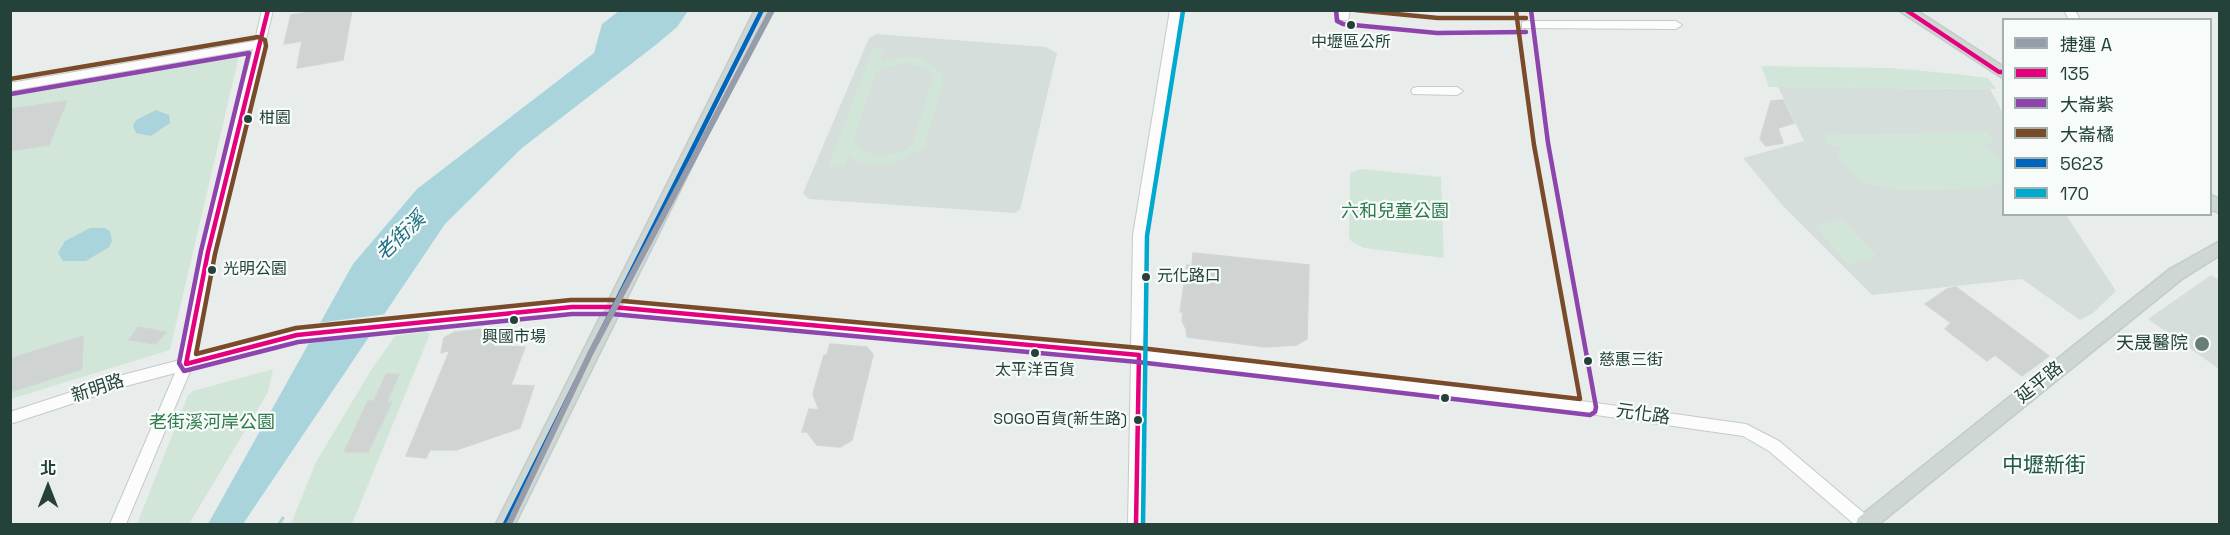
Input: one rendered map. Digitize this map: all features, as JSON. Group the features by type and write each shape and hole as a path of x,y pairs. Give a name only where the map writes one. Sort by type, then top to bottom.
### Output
{"main road":[{"path":"1905,10 2002,70"},
{"path":"1921,10 2002,70"},
{"path":"505,525 759,16"},
{"name":"延平路","path":"1865,525 2176,274 2220,247"}],"street":[{"path":"118,525 186,364 208,252 268,10"},
{"path":"1136,525 1140,235 1176,10"},
{"path":"1526,25 1676,25"},
{"path":"10,87 259,44"},
{"path":"1417,92 1457,91"},
{"name":"新明路","path":"10,418 186,364 297,335 572,307 612,307"},
{"name":"元化路","path":"612,307 1139,355 1589,408 1746,430 1774,446 1865,525"}],"shaded area":[{"path":"877,34 1046,47 1057,53 1020,210 1014,213 809,199 803,193 869,38"},
{"path":"1778,87 1990,89 2002,111 2002,216 2067,216 2116,291 2093,313 2080,320 2022,279 1872,295 1783,206 1743,158 1804,141"},
{"name":"天晟醫院","path":"2211,275 2219,280 2219,369 2148,319"}],"green space":[{"path":"873,48 884,49 881,61 908,57 922,59 941,72 944,80 923,149 891,165 870,165 856,161 848,155 844,167 828,167","holes":["905,63 925,68 934,75 913,144 905,150 887,155 876,155 865,151 853,140 877,70"]},
{"name":"光明公園","path":"239,56 170,350 11,399 11,93"},
{"path":"1761,66 1891,68 1956,74 1988,78 1996,89 1769,87"},
{"path":"1987,132 1995,144 1980,144 1994,152 2002,163 2002,180 1983,189 1895,190 1867,184 1854,176 1840,159 1838,152 1842,146 1829,146 1823,135"},
{"name":"六和兒童公園","path":"1361,169 1441,177 1444,258 1364,248 1351,241 1349,237 1350,173"},
{"path":"1843,219 1877,257 1848,264 1815,226"},
{"name":"老街溪河岸公園","path":"426,332 430,334 352,524 291,524 316,462 371,370 395,336"},
{"name":"老街溪河岸公園","path":"273,369 268,392 189,524 137,524 188,395 193,391"}],"water":[{"name":"老街溪","path":"619,11 688,11 677,27 657,44 522,148 445,224 243,524 208,524 353,264 417,189 594,53 602,24"},
{"path":"156,110 169,115 170,123 151,136 136,133 133,126 136,120"},
{"path":"90,228 105,228 110,231 112,241 109,247 86,261 63,261 58,253 65,241"}],"pier":[{"path":"387,314 373,336 305,344 317,323"}],"building":[{"path":"320,10 352,10 343,60 297,68 302,41 284,44 291,15"},
{"path":"1783,100 1794,123 1778,128 1783,143 1766,146 1760,139 1771,101"},
{"path":"67,101 49,145 10,151 10,109"},
{"path":"1193,253 1309,265 1307,339 1296,345 1266,347 1187,337 1182,321 1183,312 1180,312 1187,265 1192,266"},
{"path":"1956,287 2049,356 2022,376 1995,355 1987,361 1945,329 1951,323 1925,304 1947,289"},
{"path":"138,327 166,332 156,344 129,340"},
{"name":"興國市場","path":"501,327 493,346 525,347 511,385 534,386 520,428 456,450 430,450 426,458 406,456 450,350 441,353 444,338 455,332"},
{"path":"83,336 82,369 10,392 12,358"},
{"path":"830,344 867,347 873,355 852,440 840,447 817,445 807,432 802,432 809,409 819,410 813,394 824,355 827,355"},
{"path":"386,374 399,374 387,402 392,402 368,452 344,452 368,401 374,401"}],"waterway":[{"path":"279,524 283,518"}],"metro line":[{"name":"A","path":"509,524 591,352 772,10"}],"transit line":[{"name":"135","path":"186,364 208,252 268,10"},
{"name":"5623","path":"505,524 762,10"},
{"name":"大崙紫","path":"1336,10 1337,21 1343,24 1437,33 1526,32"},
{"name":"大崙橘","path":"1355,10 1438,18 1526,18"},
{"name":"大崙紫","path":"11,94 249,53 201,251 179,363 184,371 298,342 572,314 612,314 1138,362 1590,415 1595,412 1596,407 1548,143 1531,10"},
{"name":"135","path":"1906,10 2002,72"},
{"name":"170","path":"1143,524 1147,236 1183,11"},
{"name":"大崙橘","path":"10,79 258,37 265,40 266,46 215,254 196,354 296,328 571,300 612,300 1140,348 1580,399 1534,145 1516,11"},
{"name":"135","path":"186,364 297,335 572,307 612,307 1139,355"},
{"name":"135","path":"1136,524 1139,355"}],"place":[{"name":"中壢區公所","path":"1351,25"},
{"name":"柑園","path":"248,119"},
{"name":"光明公園","path":"212,270"},
{"name":"元化路口","path":"1146,277"},
{"name":"興國市場","path":"514,320"},
{"name":"天晟醫院","path":"2202,344"},
{"name":"太平洋百貨","path":"1035,353"},
{"name":"慈惠三街","path":"1588,361"},
{"name":"SOGO百貨(新生路)","path":"1138,420"}],"district":[{"name":"中壢新街","path":"2044,466"}]}
